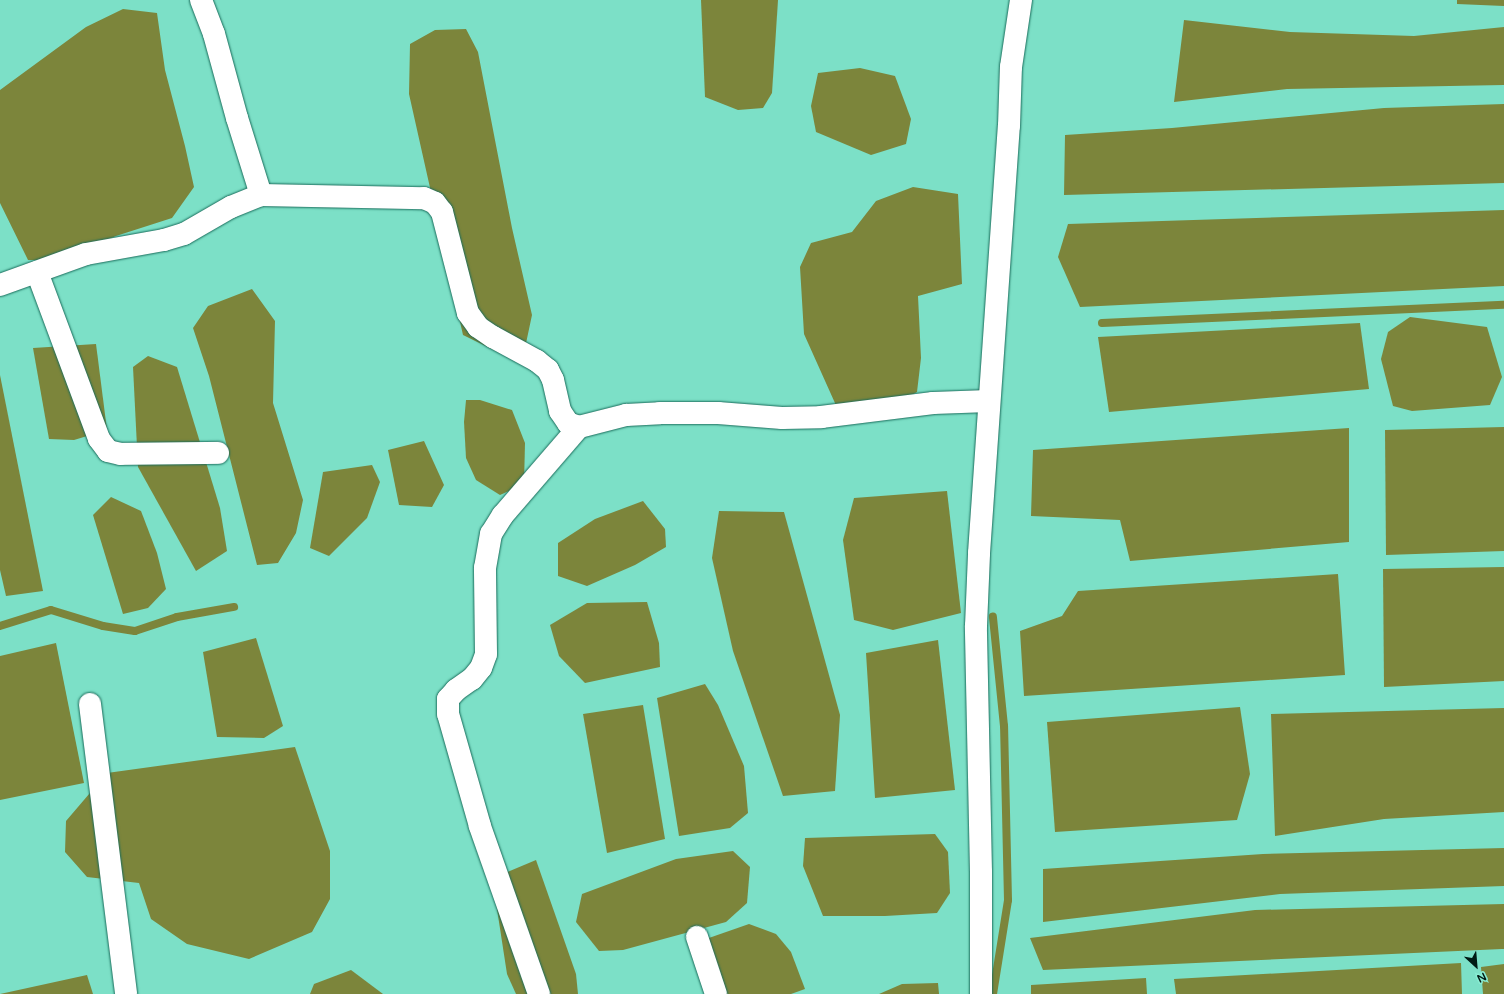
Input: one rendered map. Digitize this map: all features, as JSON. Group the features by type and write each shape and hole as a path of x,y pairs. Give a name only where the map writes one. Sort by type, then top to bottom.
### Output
{"street":[{"path":"201,0 214,34 237,118 261,195"},
{"path":"981,994 981,872 976,626 979,553 989,401 1009,126 1011,67 1021,0"},
{"path":"0,286 86,254 164,240 184,234 231,207 261,195 424,198 435,203 442,212 468,313 478,326 493,337 537,361 548,370 553,380 560,411 568,423 579,427 626,416 660,413 718,412 782,418 821,417 933,403 989,401"},
{"path":"37,272 99,439 108,450 121,454 218,453"},
{"path":"539,994 480,826 448,714 448,699 456,690 472,679 481,668 486,654 486,568 491,534 503,515 579,427"},
{"path":"90,704 126,994"},
{"path":"697,937 716,994"}],"shaded area":[{"path":"701,0 778,0 772,93 763,108 738,110 705,97"},
{"path":"1457,0 1504,0 1504,6 1457,4"},
{"path":"123,9 157,13 165,70 194,187 172,218 116,236 59,260 28,260 0,203 0,90 86,27"},
{"path":"1184,20 1290,32 1414,36 1504,27 1504,85 1287,89 1174,102"},
{"path":"466,29 478,52 512,228 532,315 525,348 506,356 463,335 409,94 410,44 435,30"},
{"path":"860,68 895,76 911,119 906,144 871,155 816,132 811,106 818,73"},
{"path":"1504,104 1504,183 1064,195 1065,135 1172,128 1384,108"},
{"path":"913,187 958,194 962,284 918,296 921,358 917,392 887,409 839,412 804,334 800,267 811,243 852,232 876,201"},
{"path":"1504,210 1504,286 1080,307 1058,257 1068,224"},
{"path":"252,289 275,321 273,403 303,500 296,533 278,563 257,565 209,376 193,328 208,306"},
{"path":"1410,317 1487,327 1502,377 1490,405 1412,411 1393,406 1381,359 1388,332"},
{"path":"1360,323 1369,389 1109,412 1098,337"},
{"path":"96,344 107,430 74,440 49,439 33,348"},
{"path":"148,356 177,367 220,508 227,551 196,571 138,467 133,367"},
{"path":"0,375 43,591 6,596 0,570"},
{"path":"466,400 480,400 512,410 525,443 524,484 500,495 476,480 466,458 464,422"},
{"path":"1504,427 1504,551 1386,555 1385,430"},
{"path":"1349,428 1349,542 1130,561 1120,520 1031,516 1033,450"},
{"path":"424,441 444,485 432,507 399,505 388,450"},
{"path":"372,465 380,482 367,518 329,556 310,548 323,472"},
{"path":"947,491 961,613 893,630 854,620 843,540 854,498"},
{"path":"111,497 141,511 157,553 166,589 148,608 123,614 93,515"},
{"path":"643,501 665,529 666,547 635,565 587,586 558,576 558,543 595,519"},
{"path":"719,511 784,512 840,715 835,791 783,796 733,651 712,558"},
{"path":"1504,567 1504,681 1384,687 1383,569"},
{"path":"1338,574 1345,675 1024,696 1020,631 1062,616 1078,591"},
{"path":"647,602 659,643 660,667 585,683 559,656 550,625 587,603"},
{"path":"256,638 283,726 264,738 217,737 203,652"},
{"path":"938,640 955,790 875,798 866,653"},
{"path":"56,643 84,783 0,800 0,656"},
{"path":"705,684 718,705 744,766 748,813 730,828 679,836 657,698"},
{"path":"643,705 665,839 607,853 583,714"},
{"path":"1240,707 1250,774 1237,820 1055,832 1047,722"},
{"path":"1504,708 1504,812 1384,819 1275,836 1271,714"},
{"path":"295,747 330,851 330,899 312,932 249,959 187,944 151,919 139,883 87,877 65,852 66,821 107,773"},
{"path":"935,834 948,852 950,893 937,913 885,916 823,916 803,866 805,838"},
{"path":"1504,848 1504,886 1280,894 1043,922 1043,869 1263,854"},
{"path":"733,851 750,867 747,903 726,922 623,950 599,951 576,922 582,894 676,859"},
{"path":"536,860 576,974 578,994 516,994 507,974 495,896 505,873"},
{"path":"1504,904 1504,949 1043,970 1030,938 1255,910"},
{"path":"749,924 776,934 791,952 805,989 791,994 710,994 706,939"},
{"path":"1461,963 1462,994 1176,994 1174,979"},
{"path":"1504,964 1504,994 1483,994 1481,967"},
{"path":"351,970 383,994 310,994 314,984"},
{"path":"87,975 93,994 0,994"},
{"path":"1146,978 1147,994 1031,994 1031,985"},
{"path":"938,983 939,994 879,994 902,984"}],"waterway":[{"path":"1102,323 1504,305"},
{"path":"0,626 51,610 103,626 135,631 177,617 234,607"},
{"path":"993,617 1004,726 1008,900 993,994"}]}
